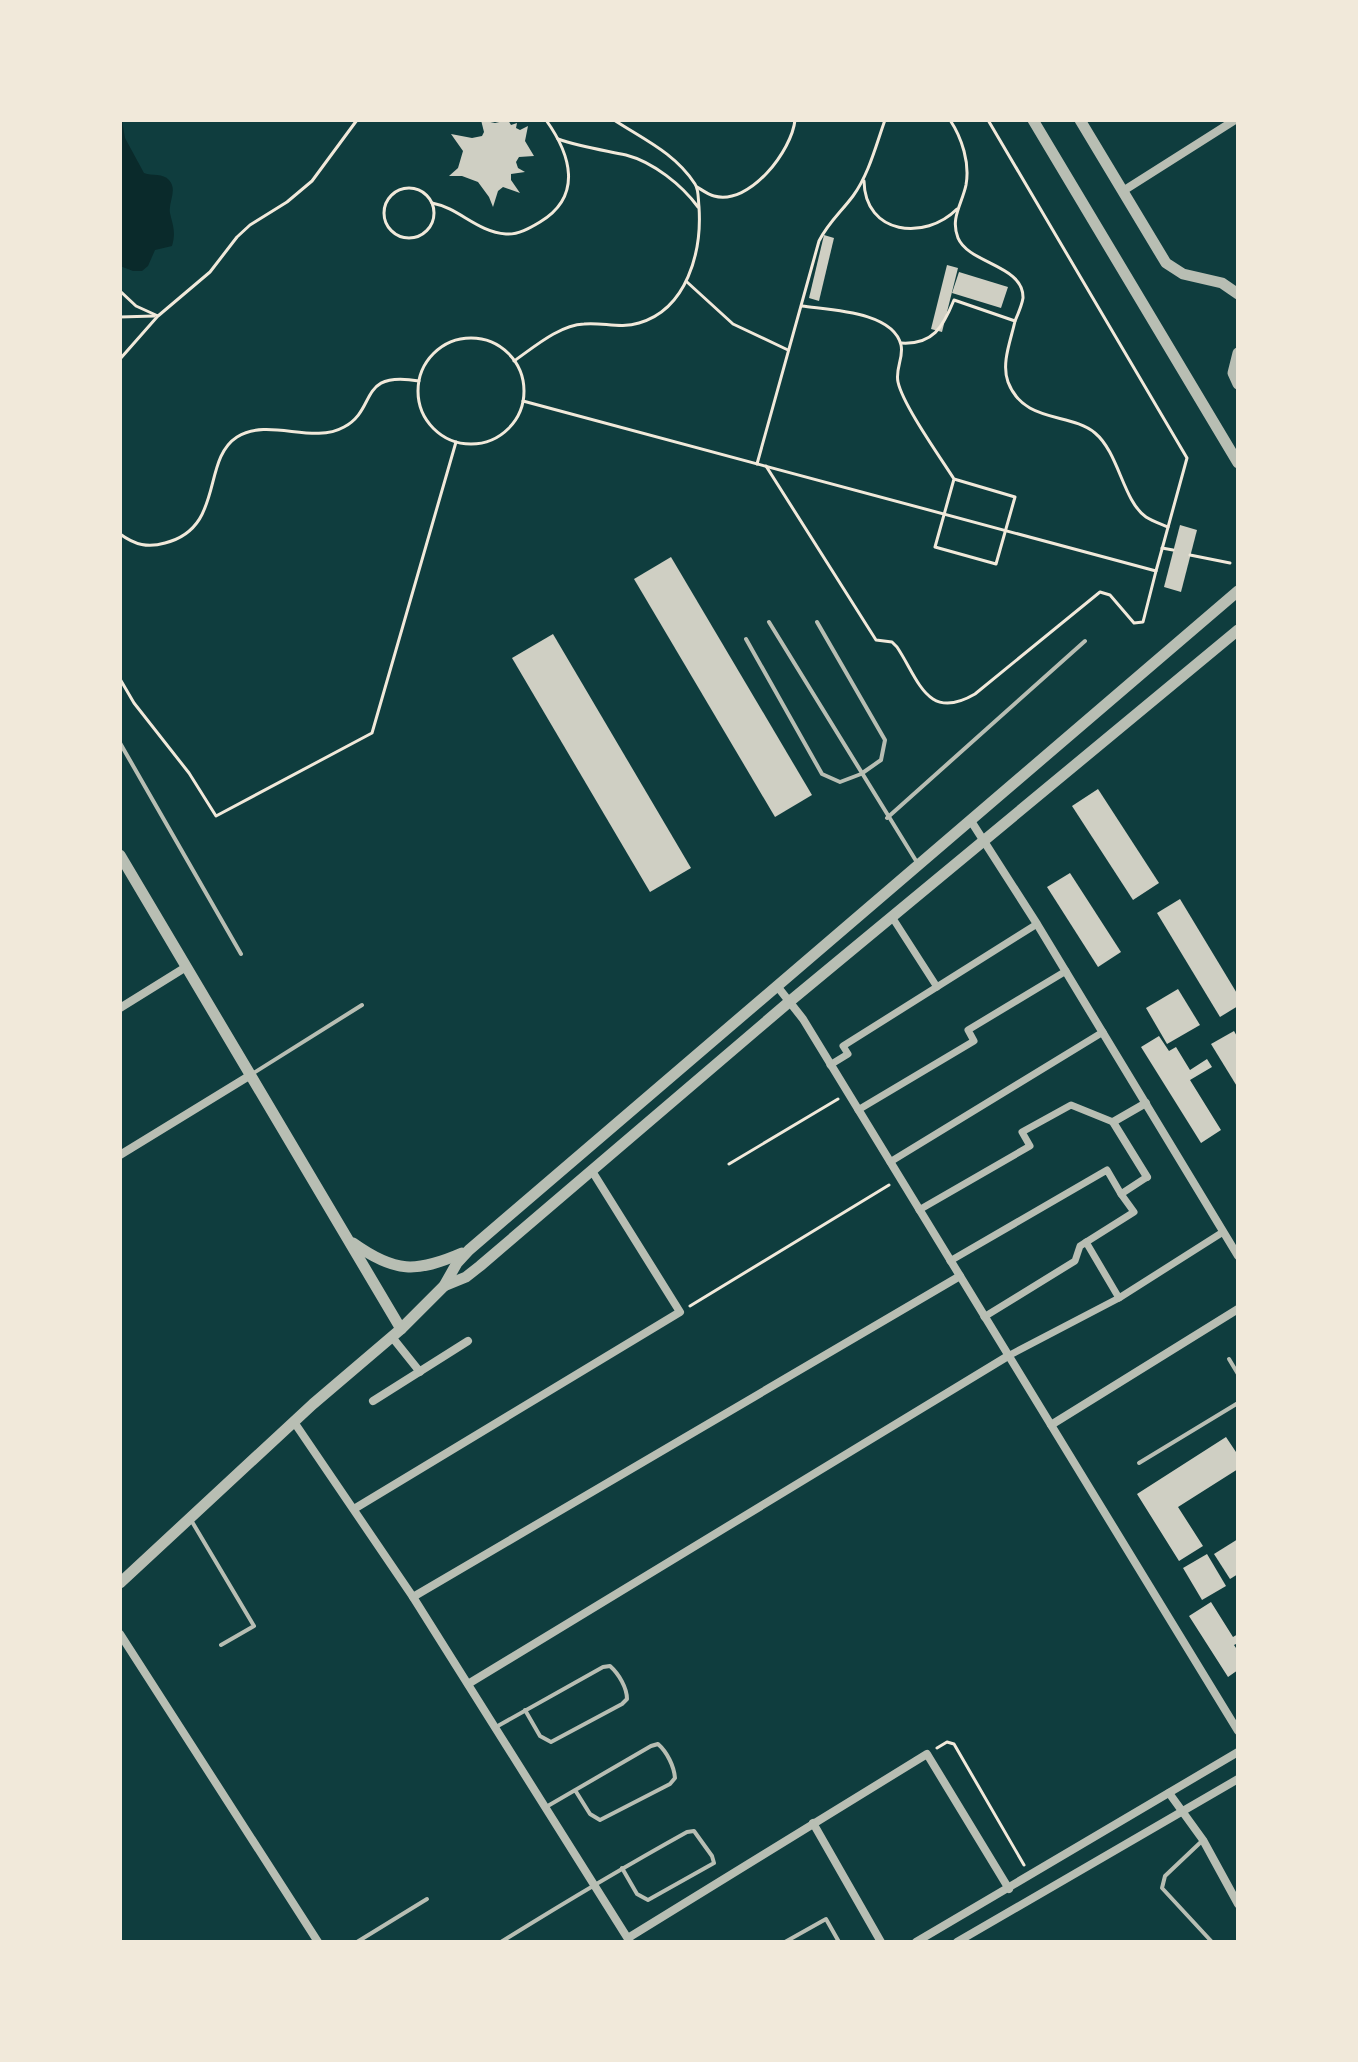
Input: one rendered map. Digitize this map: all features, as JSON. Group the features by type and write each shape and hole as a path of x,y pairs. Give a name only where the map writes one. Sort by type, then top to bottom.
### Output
{"street":[{"path":"1033,120 1238,463"},
{"path":"1080,120 1166,263 1183,274 1222,283 1237,291"},
{"path":"1123,191 1219,124 1235,120"},
{"path":"1238,353 1233,373 1238,384"},
{"path":"120,1583 313,1404 396,1333 444,1286 457,1263 469,1250 1238,591"},
{"path":"444,1286 473,1271 789,1002 1238,630"},
{"path":"971,821 986,840 1238,1256"},
{"path":"121,857 349,1241 396,1333 420,1372"},
{"path":"892,917 937,987"},
{"path":"830,1065 848,1054 843,1046 1037,924"},
{"path":"120,1008 186,967"},
{"path":"858,1110 974,1041 968,1030 1066,971"},
{"path":"777,986 803,1019 1238,1731"},
{"path":"890,1162 1103,1032"},
{"path":"120,1155 249,1076"},
{"path":"1113,1122 1146,1103"},
{"path":"919,1210 1030,1146 1022,1132 1071,1105 1113,1122 1147,1177 1121,1194"},
{"path":"950,1261 1107,1170 1134,1212 1080,1246 1075,1261 984,1317"},
{"path":"354,1509 680,1312 592,1171"},
{"path":"468,1684 1008,1356 1119,1298 1223,1232"},
{"path":"349,1241 375,1259 401,1268 426,1267 469,1250"},
{"path":"1086,1242 1119,1298"},
{"path":"413,1597 960,1276"},
{"path":"1051,1425 1238,1309"},
{"path":"373,1401 468,1341"},
{"path":"294,1422 413,1597 629,1940 927,1754 1009,1889"},
{"path":"120,1634 318,1942"},
{"path":"916,1942 1238,1752"},
{"path":"957,1942 1238,1779"},
{"path":"1169,1793 1203,1840 1238,1904"},
{"path":"813,1823 881,1942"}],"lane":[{"path":"769,622 919,866"},
{"path":"746,639 822,774 840,782 861,774 881,760 885,740 817,622"},
{"path":"887,818 1085,641"},
{"path":"120,743 241,954"},
{"path":"249,1076 362,1005"},
{"path":"1229,1359 1238,1374"},
{"path":"1139,1463 1238,1403"},
{"path":"190,1518 254,1626 221,1645"},
{"path":"495,1727 525,1710 603,1667 610,1666 627,1692 627,1699 551,1742 540,1736 525,1710"},
{"path":"546,1807 575,1790 658,1744 669,1760 675,1778 670,1784 600,1820 590,1814 575,1790"},
{"path":"501,1942 594,1884 622,1868 687,1832 694,1831 700,1836 714,1863 648,1900 637,1894 622,1868"},
{"path":"1203,1840 1165,1876 1162,1888 1212,1942"},
{"path":"357,1942 427,1899"},
{"path":"786,1942 826,1919 839,1942"}],"path":[{"path":"120,359 158,316 210,272 237,237 312,181 357,120"},
{"path":"432,203 434,219 425,234 408,239 392,233 386,226 383,210 386,202 397,190 413,188 432,203 445,205 488,231 508,235 529,229 559,206 568,190 569,168 558,139 546,120"},
{"path":"614,120 665,151 697,187 715,197 740,194 751,188 786,149 795,120"},
{"path":"757,464 819,241 864,177 885,120"},
{"path":"950,120 965,155 967,173 954,219 960,243 969,253 1001,268 1013,278 1023,297 1006,365 1009,383 1034,411 1086,427 1097,434 1109,450 1138,509 1146,518 1168,527"},
{"path":"766,466 876,640 892,642 897,647 934,702 956,703 975,694 1100,592 1110,595 1134,623 1143,622 1187,458 988,120"},
{"path":"558,139 629,156 679,186 699,208"},
{"path":"864,177 864,190 872,210 879,220 892,226 920,229 932,226 945,220 958,208"},
{"path":"514,361 549,338 580,324 621,326 639,323 665,308 687,282 700,231 697,187"},
{"path":"687,282 733,324 788,350"},
{"path":"120,291 136,306 158,316"},
{"path":"901,343 916,344 931,337 942,326 954,300 1015,321"},
{"path":"802,306 859,314 877,320 894,333 901,343 898,381 906,400 954,479 1015,497 996,564 935,547 954,479"},
{"path":"120,317 158,316"},
{"path":"468,338 485,340 500,347 514,361 521,375 521,411 511,426 497,438 480,444 456,442 431,427 421,411 419,381 426,362 437,350 468,338"},
{"path":"120,534 139,545 154,546 173,541 189,530 200,519 225,449 236,438 255,430 328,431 344,427 355,418 367,395 376,387 390,379 419,381"},
{"path":"523,401 1156,571"},
{"path":"120,679 134,703 189,773 216,816 372,733 456,442"},
{"path":"1162,548 1173,550"},
{"path":"1190,555 1230,563"},
{"path":"729,1164 848,1093"},
{"path":"680,1312 900,1178"},
{"path":"950,1741 1018,1855"}],"water":[{"path":"120,120 125,138 144,173 167,178 173,188 170,209 174,233 172,246 155,250 148,266 142,271 120,266"}],"building":[{"path":"481,120 495,123 508,120 511,125 517,123 516,128 520,130 528,126 525,141 534,156 519,157 516,162 518,168 525,172 511,174 511,180 520,193 503,187 498,191 493,207 478,182 462,176 449,176 458,168 463,151 451,134 472,138 482,136"},
{"path":"824,235 834,238 819,301 809,298"},
{"path":"947,265 958,268 942,332 931,329"},
{"path":"959,272 1008,287 1001,308 952,293"},
{"path":"1180,525 1197,530 1181,592 1164,587"},
{"path":"671,557 812,795 775,817 634,579"},
{"path":"553,634 691,868 650,892 512,658"},
{"path":"1098,789 1159,883 1133,900 1072,806"},
{"path":"1070,873 1121,952 1098,967 1047,887"},
{"path":"1180,899 1238,995 1238,1006 1220,1017 1157,913"},
{"path":"1178,989 1200,1025 1167,1044 1146,1008"},
{"path":"1234,1031 1238,1038 1238,1088 1211,1044"},
{"path":"1159,1036 1169,1051 1176,1047 1190,1070 1207,1059 1212,1067 1190,1080 1221,1130 1201,1143 1141,1047"},
{"path":"1226,1437 1238,1455 1238,1469 1178,1507 1203,1546 1179,1561 1137,1494"},
{"path":"1238,1539 1238,1574 1230,1579 1214,1554"},
{"path":"1207,1554 1226,1586 1202,1600 1183,1568"},
{"path":"1211,1602 1233,1637 1238,1634 1238,1643 1234,1645 1238,1651 1238,1670 1228,1677 1189,1616"}]}
